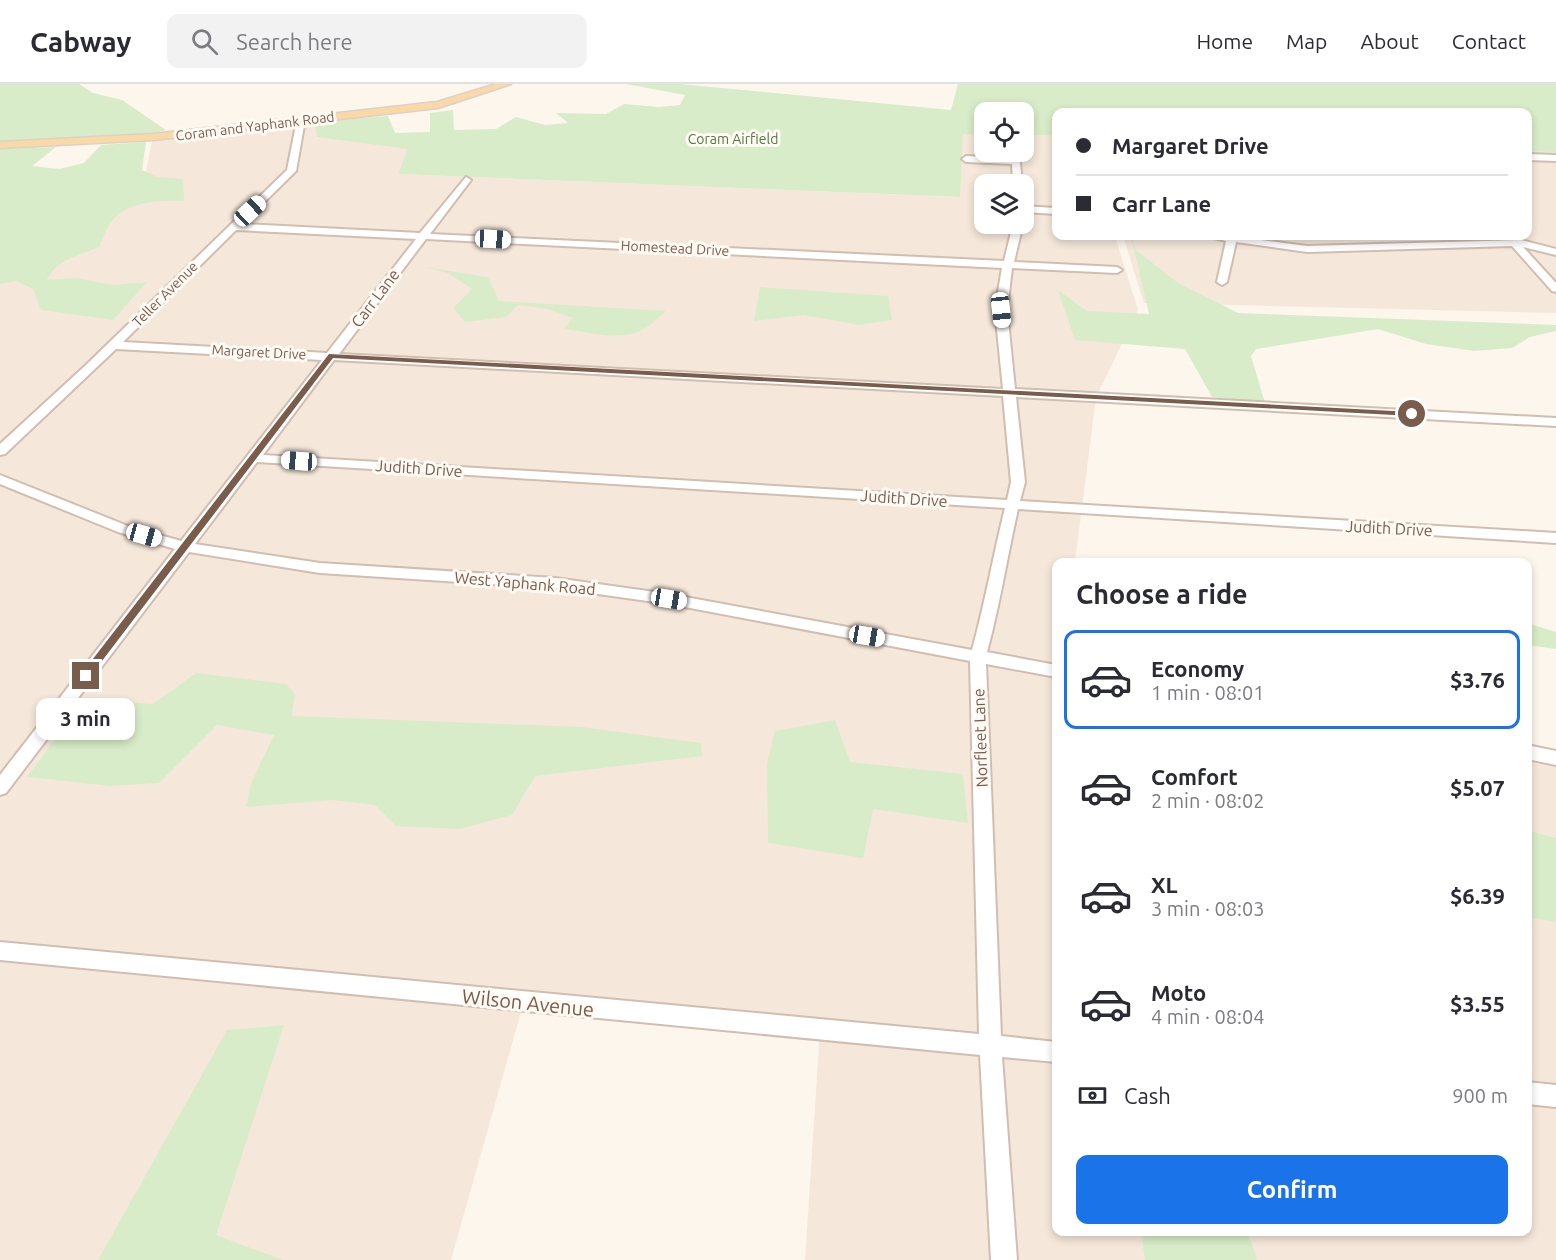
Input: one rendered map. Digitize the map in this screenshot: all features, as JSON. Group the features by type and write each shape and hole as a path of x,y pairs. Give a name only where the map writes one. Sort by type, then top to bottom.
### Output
{"main road":[{"name":"Coram and Yaphank Road","path":"0,145 153,137 438,105 506,84"}],"street":[{"name":"Teller Avenue","path":"0,451 113,345 291,171 301,120"},
{"path":"1532,157 1556,158"},
{"path":"966,159 974,159"},
{"name":"Carr Lane","path":"0,788 466,180"},
{"path":"1034,210 1052,211"},
{"name":"Homestead Drive","path":"234,226 1117,270"},
{"name":"Norfleet Lane","path":"1004,1260 995,1087 990,1046 978,656 993,602 1018,482 1001,310 1007,263 1013,253 1016,234"},
{"path":"1222,282 1232,240"},
{"path":"1264,240 1307,249 1497,246 1514,240"},
{"path":"1517,240 1517,248 1556,289"},
{"path":"1519,240 1534,249 1556,274"},
{"path":"1520,240 1556,252"},
{"name":"Margaret Drive","path":"113,345 1556,422"},
{"name":"Judith Drive","path":"251,458 1556,538"},
{"name":"West Yaphank Road","path":"0,479 123,529 185,547 320,568 566,585 669,599 1052,670"},
{"path":"1532,753 1556,758"},
{"name":"Wilson Avenue","path":"0,951 1052,1052"},
{"path":"1532,1093 1556,1095"}],"shaded area":[{"path":"317,124 380,143 409,149 398,174 956,197 957,132 974,132 974,162 1034,162 1034,133 1052,134 1052,240 1116,240 1138,310 1096,398 1076,558 1052,558 1052,1236 1532,1236 1532,763 1556,767 1556,1260 805,1260 820,1029 525,998 451,1260 0,1260 0,260 146,172 152,141"},
{"path":"1532,150 1556,151 1556,313 1144,303 1124,240 1532,240"}],"green space":[{"path":"0,84 79,84 93,93 122,100 166,130 155,133 158,135 0,142"},
{"name":"Coram Airfield","path":"626,84 680,84 951,110 958,84 1556,84 1556,152 1532,151 1532,108 1052,108 1052,135 1034,135 1034,102 974,102 974,134 963,134 960,197 398,174 408,149 317,137 315,122 388,116 395,133 430,132 430,113 453,110 454,130 496,129 516,117 545,125 568,123 556,113 606,114 624,104 659,107 680,105 685,95"},
{"path":"146,142 142,170 157,177 183,179 184,201 145,203 126,209 118,214 110,224 99,247 62,263 47,280 76,278 114,285 147,282 113,320 41,310 33,289 16,281 0,284 0,149 56,147 32,166 59,169 84,163 101,145"},
{"path":"1132,240 1136,250 1178,283 1238,313 1556,325 1556,331 1530,337 1512,348 1474,351 1426,344 1378,329 1256,349 1251,356 1265,403 1212,397 1185,349 1075,340 1058,290 1087,311 1149,314"},
{"path":"424,267 488,277 499,301 666,311 643,329 622,335 602,335 564,329 573,318 548,309 518,305 506,317 465,322 453,308 472,289 448,273"},
{"path":"760,287 888,296 892,320 859,325 804,315 754,321"},
{"path":"1532,625 1556,632 1556,649 1532,646"},
{"path":"196,673 286,684 295,694 292,716 582,727 701,743 702,756 535,776 512,815 459,829 396,826 375,805 332,800 246,807 251,783 274,735 217,725 159,783 111,786 27,777 84,699 153,704"},
{"path":"835,720 850,762 963,774 968,823 873,809 863,858 768,843 767,763 775,731"},
{"path":"1532,831 1556,838 1556,922 1532,918"},
{"path":"284,1025 216,1235 283,1260 98,1260 227,1030"},
{"path":"1142,1236 1249,1236 1257,1260 1145,1260"}],"route":[{"path":"86,676 251,458 332,356 1412,414"}]}
